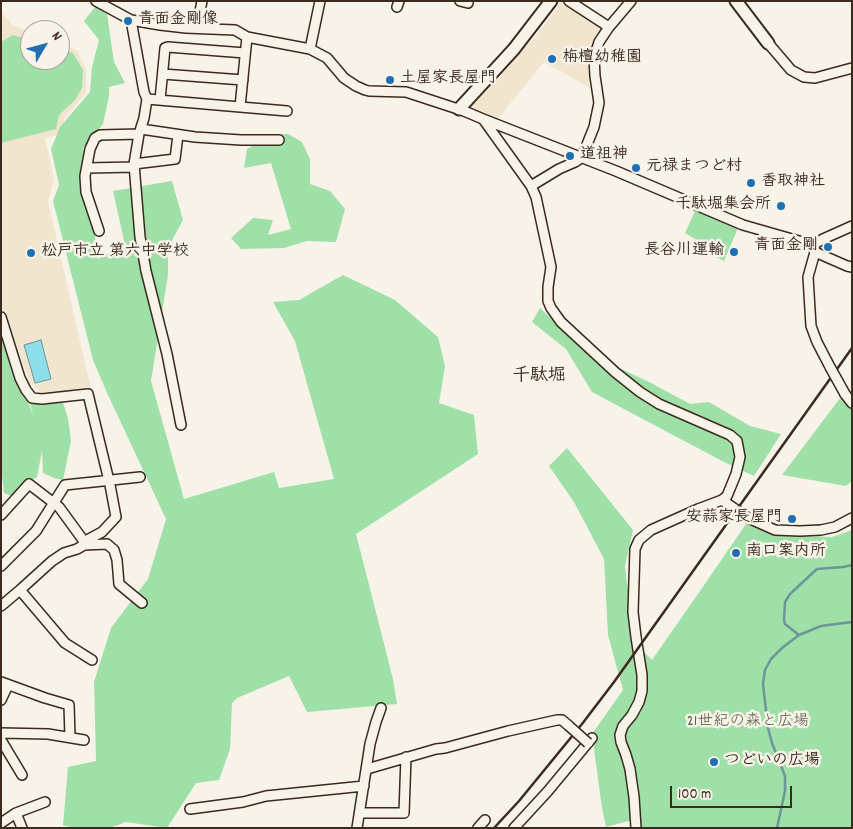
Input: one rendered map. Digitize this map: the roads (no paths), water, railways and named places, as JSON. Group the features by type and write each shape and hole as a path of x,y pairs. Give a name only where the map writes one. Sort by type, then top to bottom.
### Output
{"street":[{"path":"96,1 131,20 160,25 235,30 247,37 310,49 327,58 344,78 365,90 406,92 459,109 582,157 743,225 814,248 852,267"},
{"path":"197,27 202,1"},
{"path":"310,49 320,1"},
{"path":"460,1 468,3 468,1"},
{"path":"459,109 508,56 551,1"},
{"path":"570,1 609,27"},
{"path":"531,186 582,157 594,127 599,103 594,58 599,42 609,27 632,1"},
{"path":"736,1 781,60 791,70 804,77 815,78 852,68"},
{"path":"131,20 144,92 147,99 134,166 140,237 181,425"},
{"path":"240,106 247,37"},
{"path":"160,100 164,50 168,47 245,53"},
{"path":"163,74 243,80"},
{"path":"147,99 287,111"},
{"path":"483,119 531,186 536,197 551,266 548,298 551,308 561,322 615,372 640,392 659,404 730,435 737,441 740,457 736,474 727,496 722,500 651,530 639,540 635,549 633,612 643,684 638,702 632,715 623,726 620,735 630,769 636,828"},
{"path":"99,231 86,192 85,176 90,148 95,138 100,135 140,131 195,137 279,140"},
{"path":"87,168 134,166 175,159 178,135"},
{"path":"852,226 823,239 814,248 808,277 811,326 830,367 852,403"},
{"path":"1,317 20,378 32,398 42,399 88,394 116,517 102,532 90,539 85,545 64,553 52,561 20,590 3,601"},
{"path":"1,566 36,531 65,485 140,477"},
{"path":"1,514 29,484 60,507 85,545"},
{"path":"722,500 748,518 775,530 821,530 835,527 852,518"},
{"path":"85,545 107,544 114,550 117,560 119,584 142,604"},
{"path":"20,590 65,643 92,660"},
{"path":"1,700 5,683 69,705 70,737"},
{"path":"358,828 370,744 381,708"},
{"path":"367,769 508,731 562,720 590,740 548,791 514,828"},
{"path":"1,733 48,734 84,740"},
{"path":"1,740 22,775"},
{"path":"360,813 404,813 406,757"},
{"path":"190,809 243,802 266,796 364,786"},
{"path":"1,823 16,813 45,802"},
{"path":"16,813 22,828"},
{"path":"478,828 485,820"}],"water":[{"path":"41,340 51,379 35,383 24,345"}],"waterway":[{"path":"799,635 785,624 784,620 785,602 790,594 817,569 852,565"},
{"path":"777,828 785,791 785,776 768,728 763,684 765,670 771,659 799,635 821,626 852,622"}],"railway":[{"path":"494,828 519,801 614,682 852,348"}],"place":[{"name":"青面金剛像","path":"128,21"},
{"name":"栴檀幼稚園","path":"552,59"},
{"name":"土屋家長屋門","path":"390,80"},
{"name":"道祖神","path":"570,156"},
{"name":"元禄まつど村","path":"636,168"},
{"name":"香取神社","path":"751,183"},
{"name":"千駄堀集会所","path":"781,206"},
{"name":"青面金剛","path":"828,247"},
{"name":"長谷川運輸","path":"734,252"},
{"name":"松戸市立 第六中学校","path":"31,253"},
{"name":"安蒜家長屋門","path":"792,519"},
{"name":"南口案内所","path":"736,553"},
{"name":"つどいの広場","path":"714,762"}],"district":[{"name":"千駄堀","path":"539,378"}],"park label":[{"name":"21世紀の森と広場","path":"748,723"}]}
